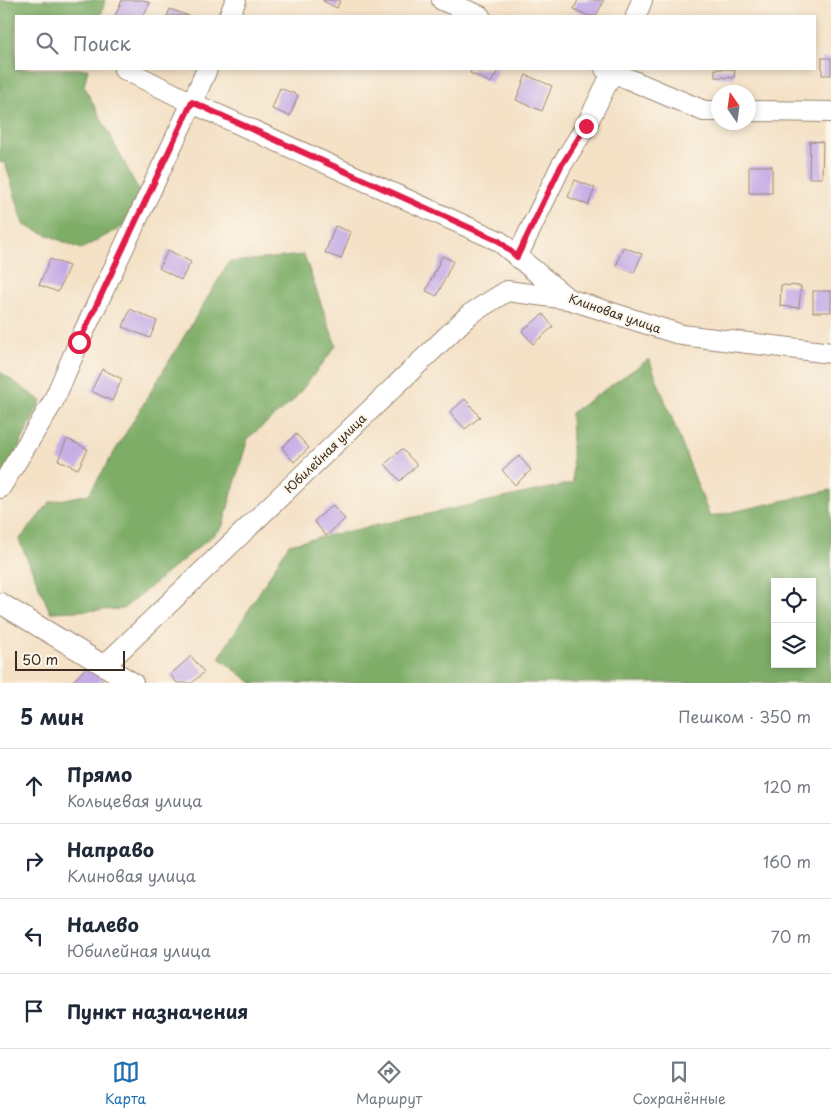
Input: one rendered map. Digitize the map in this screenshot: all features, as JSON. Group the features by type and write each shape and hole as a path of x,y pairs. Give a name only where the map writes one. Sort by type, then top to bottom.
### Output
{"street":[{"path":"229,15 236,0"},
{"path":"442,0 478,15"},
{"path":"636,15 642,0"},
{"name":"Клиновая улица","path":"126,70 192,102 499,241 568,299 682,335 831,354"},
{"path":"0,488 54,402 79,342 207,70"},
{"path":"517,257 561,166 586,126 611,70 704,111 711,111"},
{"path":"756,111 831,112"},
{"name":"Юбилейная улица","path":"105,665 470,314 507,291 568,299"},
{"path":"0,604 133,683"}],"green space":[{"path":"0,0 105,0 101,15 15,15 15,70 88,70 84,86 150,212 81,249 24,225 5,162 0,163"},
{"path":"304,255 336,346 293,401 248,438 222,528 123,609 50,612 19,540 50,502 89,494 229,262"},
{"path":"649,359 710,517 831,490 831,683 252,683 219,658 289,544 573,483 571,413"},
{"path":"0,372 41,401 0,486"}],"building":[{"path":"122,0 144,0 150,3 144,15 115,15"},
{"path":"324,0 340,0 337,8"},
{"path":"578,0 604,1 597,15 586,15 574,9"},
{"path":"170,9 186,15 167,15"},
{"path":"822,58 831,58 831,75 822,75"},
{"path":"472,70 498,70 491,83 470,73"},
{"path":"715,70 735,70 734,78 715,77"},
{"path":"526,75 552,86 542,111 516,100"},
{"path":"280,88 298,95 290,116 272,109"},
{"path":"810,141 823,142 822,178 809,178"},
{"path":"749,166 772,166 772,193 749,193"},
{"path":"575,180 595,188 588,205 568,197"},
{"path":"335,226 351,232 341,259 325,253"},
{"path":"623,247 642,254 634,273 616,266"},
{"path":"168,250 191,262 181,280 159,268"},
{"path":"442,256 453,261 437,296 426,291"},
{"path":"50,259 69,266 58,292 39,285"},
{"path":"781,285 801,286 799,308 780,306"},
{"path":"813,291 831,291 831,312 813,312"},
{"path":"130,309 157,321 150,338 123,327"},
{"path":"543,314 553,327 533,344 522,331"},
{"path":"102,369 122,379 112,401 91,391"},
{"path":"465,399 480,417 465,429 450,412"},
{"path":"296,434 309,448 294,462 282,448"},
{"path":"67,439 88,449 78,469 58,460"},
{"path":"402,449 417,465 400,481 385,464"},
{"path":"519,456 531,470 515,485 502,470"},
{"path":"333,505 345,519 326,536 314,521"},
{"path":"191,656 204,672 192,683 177,683 170,675"},
{"path":"90,663 105,676 99,683 72,683"}],"route":[{"path":"79,342 192,102 499,241 517,257 561,166 586,126"}]}
